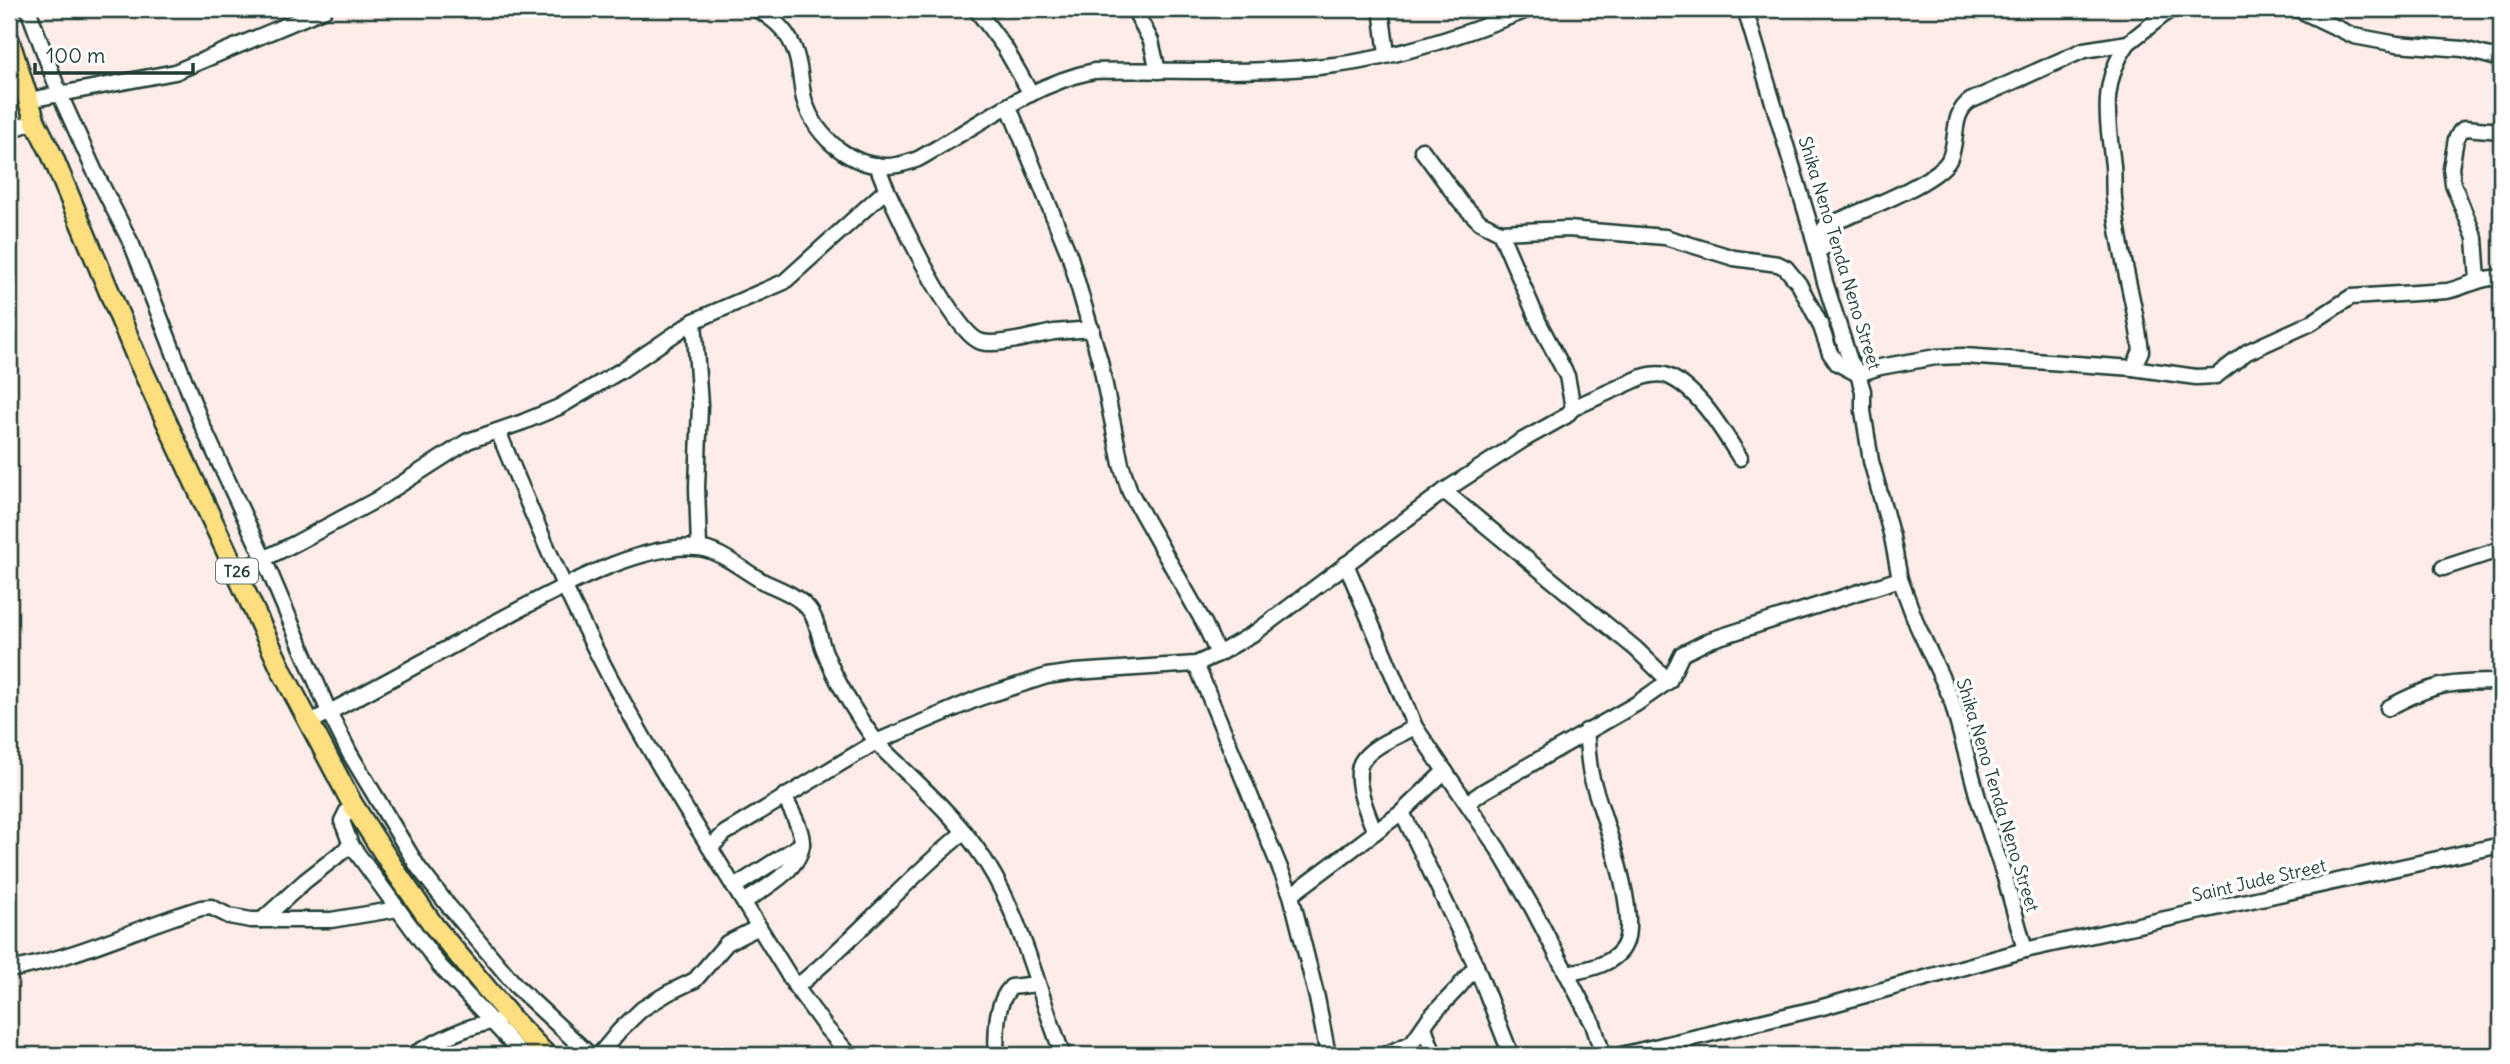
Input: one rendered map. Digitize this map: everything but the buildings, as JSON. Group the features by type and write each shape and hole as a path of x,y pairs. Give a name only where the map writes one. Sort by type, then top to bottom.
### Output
{"highway":[{"name":"T26","path":"9,40 35,121 52,155 137,358 282,673 353,805 396,872 434,926 512,1019 535,1053"}],"street":[{"path":"28,9 60,94 131,245 202,425 264,559 329,712 372,792 418,867 482,948 517,987 590,1055"},
{"path":"29,100 175,72 325,9"},
{"path":"755,9 776,21 793,45 805,100 816,124 830,142 845,155 877,165 898,165 918,159 1031,94 1054,83 1094,71 1210,72 1352,63 1453,36 1530,9"},
{"path":"976,9 1005,48 1031,94"},
{"path":"1134,9 1151,41 1158,71"},
{"path":"1381,9 1387,54"},
{"name":"Shika Neno Tenda Neno Street","path":"1745,9 1825,282 1850,361 1860,373 1871,461 1892,537 1900,579 1917,625 1951,698 1978,799 2005,878 2025,950"},
{"path":"2133,368 2141,351 2114,199 2108,133 2110,79 2116,59 2128,43 2171,9"},
{"path":"2297,9 2354,36 2397,44 2463,49 2501,59"},
{"path":"1860,373 1821,239 1826,226 1913,187 1944,167 1953,149 1957,117 1962,107 1970,101 2084,50 2128,43"},
{"path":"1009,107 1070,257 1092,329 1121,464 1130,492 1204,623 1218,654"},
{"path":"9,131 35,121"},
{"path":"2478,280 2475,238 2453,184 2451,168 2456,139 2465,128 2501,131"},
{"path":"1422,150 1461,202 1480,222 1500,232 1568,229 1665,237 1734,257 1779,264 1786,268 1799,284 1837,363 1860,373 1936,357 1964,356 2133,368 2196,377 2216,376 2247,352 2311,323 2351,297 2447,291 2478,280 2501,278"},
{"path":"877,165 886,190 943,299 958,323 979,341 990,343 1092,329"},
{"path":"237,572 376,500 468,441 559,407 622,370 694,321 783,282 886,190"},
{"path":"1500,232 1539,323 1567,376 1573,408"},
{"path":"694,321 700,405 697,487 699,547"},
{"path":"710,848 725,833 876,742 979,698 1047,676 1075,671 1196,664 1218,654 1256,632 1444,491 1522,440 1566,416 1573,408 1642,377 1665,375 1684,387 1710,412 1740,458"},
{"path":"498,431 564,586 631,716 796,987 850,1055"},
{"path":"1444,491 1636,649 1669,681"},
{"path":"309,723 564,586 645,554 699,547 727,559 797,598 809,609 816,620 824,650 848,699 876,742 964,832 1000,884 1012,908 1063,1055"},
{"path":"2443,568 2501,549"},
{"path":"1346,565 1415,727 1498,849 1533,909 1593,1024 1603,1055"},
{"path":"1467,803 1636,704 1669,681 1682,654 1710,640 1900,579"},
{"path":"1196,664 1290,895 1317,998 1328,1055"},
{"path":"2388,708 2421,690 2456,682 2501,682"},
{"path":"1375,832 1358,779 1361,763 1377,748 1415,727"},
{"path":"1567,973 1604,964 1626,943 1629,921 1621,879 1591,775 1586,731"},
{"path":"1290,895 1402,812 1445,771"},
{"path":"744,902 786,871 797,859 802,844 784,796"},
{"path":"353,805 342,821 351,845 439,965 492,1022 535,1053"},
{"path":"1402,812 1476,966 1511,1055"},
{"path":"796,987 833,956 924,865 964,832"},
{"path":"734,887 802,844"},
{"path":"262,920 305,881 351,845"},
{"name":"Saint Jude Street","path":"1620,1055 1819,1009 2025,950 2501,845"},
{"path":"9,970 33,966 117,940 201,908 211,907 240,919 262,920 331,920 398,909"},
{"path":"599,1055 642,1009 695,980 727,943 759,927"},
{"path":"1384,1055 1412,1042 1430,1017 1476,966"},
{"path":"996,1055 996,1025 1004,996 1011,987 1037,984"},
{"path":"412,1055 458,1030 512,1019"},
{"path":"1424,1027 1434,1055"}]}
